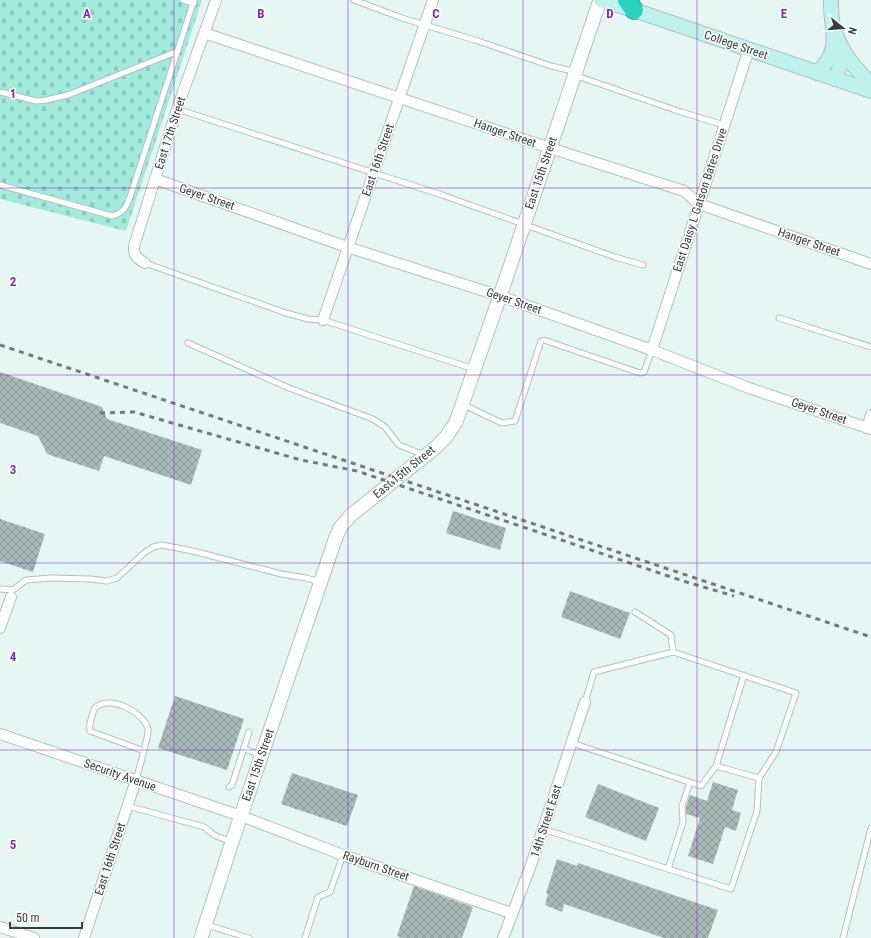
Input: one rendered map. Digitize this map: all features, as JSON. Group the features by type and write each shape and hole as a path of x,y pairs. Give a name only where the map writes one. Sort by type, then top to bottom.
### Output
{"main road":[{"name":"College Street","path":"601,0 630,5 749,49 871,91"},
{"path":"818,73 832,54 834,47 831,0"},
{"path":"833,27 845,55 871,85"},
{"path":"835,79 845,55"}],"street":[{"name":"East 17th Street","path":"145,263 135,256 134,246 177,109 216,0"},
{"name":"East 16th Street","path":"323,320 433,0"},
{"name":"East 15th Street","path":"201,938 320,582 340,528 359,508 435,448 451,430 463,404 475,370 601,0"},
{"name":"Hanger Street","path":"204,33 684,191 699,204 871,264"},
{"name":"East Daisy L Gatson Bates Drive","path":"652,350 749,49"},
{"name":"Geyer Street","path":"155,179 347,247 500,296 652,350 749,388 869,428"},
{"path":"869,428 871,415"},
{"path":"0,628 12,594"},
{"name":"14th Street East","path":"503,938 511,913 531,866 585,702"},
{"name":"Security Avenue","path":"0,734 241,816"},
{"name":"East 16th Street","path":"84,938 136,780"},
{"name":"Rayburn Street","path":"241,816 343,855 511,913"},
{"path":"0,927 34,938"}],"lane":[{"path":"0,185 112,216 118,215 124,211 131,194 194,1 183,0"},
{"path":"354,0 551,66 573,71 577,76 681,112 724,125"},
{"path":"0,92 36,101 68,95 178,51"},
{"path":"177,109 442,196 643,265"},
{"path":"145,263 286,313 308,319 323,320 475,370"},
{"path":"779,318 871,347"},
{"path":"463,404 502,423 515,420 541,341 544,340 640,373 644,372 652,350"},
{"path":"188,343 290,388 373,419 385,427 399,445 425,456"},
{"path":"0,589 12,594 26,580 51,578 107,581 118,578 144,553 162,545 193,551 281,574 320,582"},
{"path":"635,612 671,635 673,652"},
{"path":"543,829 731,889 757,811 759,778 776,752 796,693 673,652 594,672 585,702"},
{"path":"572,743 701,786 716,766 744,675"},
{"path":"136,780 144,751 148,730 142,720 133,711 120,705 108,703 101,704 94,708 89,724 90,731 144,751"},
{"path":"229,787 232,785 249,732"},
{"path":"244,749 262,755"},
{"path":"716,766 759,778"},
{"path":"668,869 683,822 682,806 690,782"},
{"path":"128,806 204,827 214,835 232,842"},
{"path":"843,938 871,828"},
{"path":"305,938 318,897 330,892 343,855"},
{"path":"206,924 249,938"}],"green space":[{"path":"0,0 202,0 126,231 0,199"}],"building":[{"path":"0,372 102,407 107,419 202,450 191,485 104,456 99,471 47,454 38,436 0,423"},
{"path":"453,511 506,528 500,550 446,533"},
{"path":"0,519 45,534 33,572 0,561"},
{"path":"570,591 630,613 620,639 561,617"},
{"path":"175,696 244,719 227,770 158,748"},
{"path":"292,773 358,795 347,826 281,804"},
{"path":"713,782 738,790 732,810 741,813 736,831 725,827 713,864 688,856 700,818 686,814 686,807 690,795 707,801"},
{"path":"598,784 659,808 646,841 585,817"},
{"path":"557,859 577,866 578,863 718,910 708,938 664,938 564,904 562,912 545,905 548,894 546,893"},
{"path":"414,886 473,907 462,938 403,938 397,936"}],"railway":[{"path":"0,345 871,637"},
{"path":"100,413 134,412 301,460 357,471 683,581 734,596"}]}
